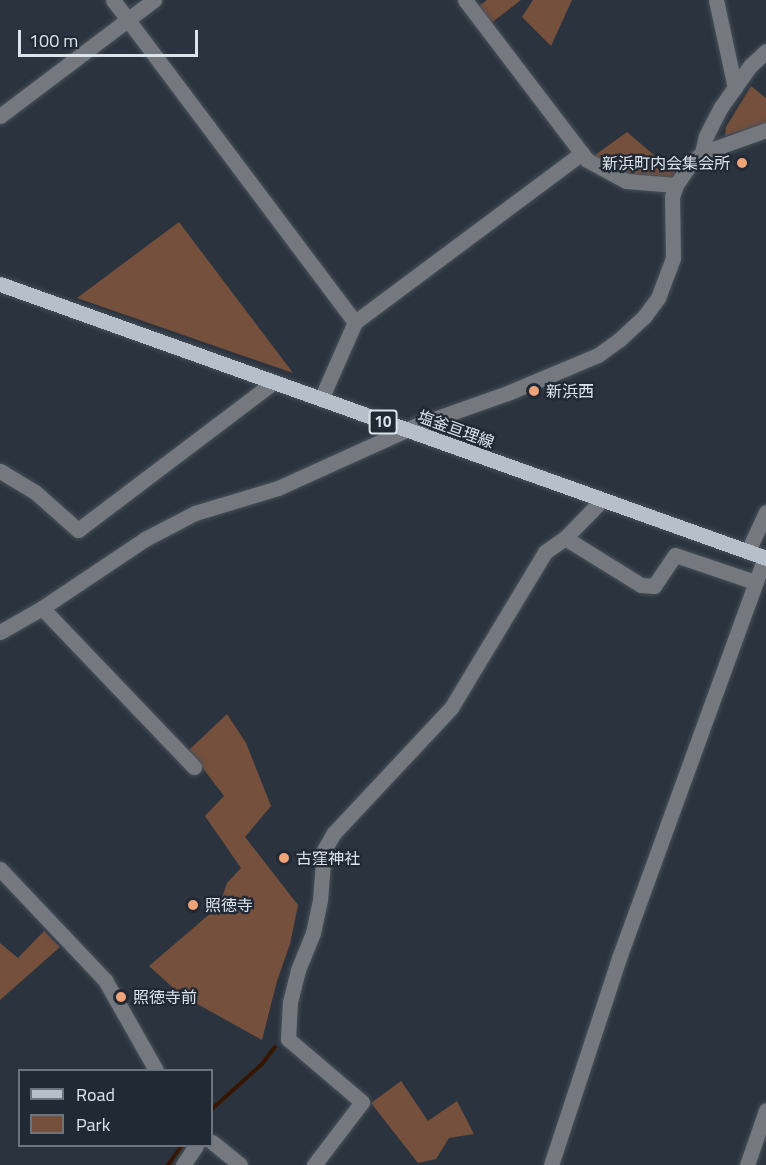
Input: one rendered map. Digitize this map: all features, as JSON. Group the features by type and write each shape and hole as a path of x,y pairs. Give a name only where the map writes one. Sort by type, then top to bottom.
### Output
{"main road":[{"name":"塩釜亘理線","path":"0,284 766,557"}],"street":[{"path":"113,0 355,322"},
{"path":"0,116 154,0"},
{"path":"716,0 735,88"},
{"path":"470,2 586,160 626,181 676,184"},
{"path":"702,153 705,136 735,88 750,66 766,51"},
{"path":"0,632 42,608 145,539 195,513 278,488 405,430 510,392 598,355 619,340 644,317 658,298 673,258 675,240 671,211 676,184 691,163 702,153 766,130"},
{"path":"321,399 355,322 582,153"},
{"path":"0,471 35,492 78,531 274,382"},
{"path":"314,1165 362,1102 288,1038 290,1002 298,970 313,933 320,900 324,850 334,832 451,708 545,552 566,538 602,500"},
{"path":"748,551 766,512"},
{"path":"566,538 641,585 654,586 675,555 760,578"},
{"path":"551,1165 620,958 766,557"},
{"path":"42,608 194,767"},
{"path":"0,869 105,980 155,1069"},
{"path":"747,1165 766,1110"},
{"path":"213,1143 240,1165"},
{"path":"183,1165 195,1147"}],"green space":[{"path":"487,0 521,0 491,23 479,6"},
{"path":"533,0 572,0 551,46 522,17"},
{"path":"751,86 766,98 766,123 725,136 726,127"},
{"path":"627,132 675,173 672,179 620,174 591,158"},
{"path":"179,222 293,373 77,298"},
{"path":"227,714 246,743 271,806 245,837 298,905 290,944 277,981 262,1040 181,995 149,966 219,906 227,883 241,868 205,816 224,796 189,750"},
{"path":"44,931 60,947 0,1000 0,943 18,958"},
{"path":"401,1081 428,1121 457,1101 474,1134 449,1138 436,1159 418,1163 371,1103"}],"waterway":[{"path":"213,1108 262,1064 275,1047"},
{"path":"168,1165 181,1147"}],"place":[{"name":"新浜町内会集会所","path":"742,163"},
{"name":"新浜西","path":"534,391"},
{"name":"古窪神社","path":"284,858"},
{"name":"照徳寺","path":"193,905"},
{"name":"照徳寺前","path":"121,997"}]}
